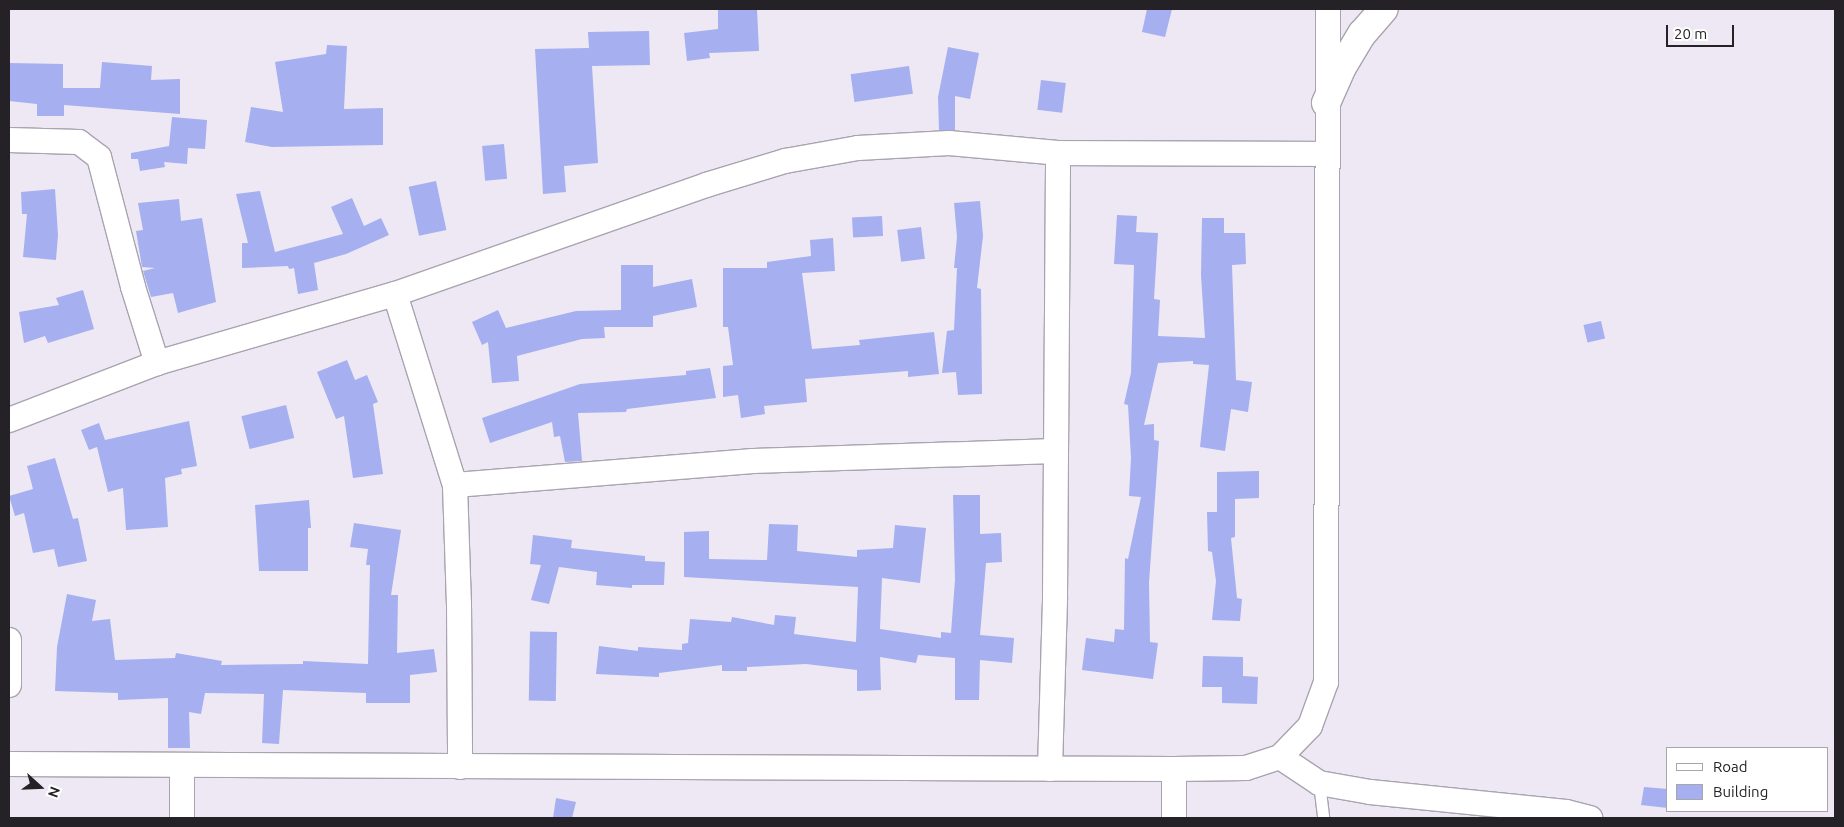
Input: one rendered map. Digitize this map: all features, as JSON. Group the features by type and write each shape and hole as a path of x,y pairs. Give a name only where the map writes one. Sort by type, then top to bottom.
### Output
{"street":[{"path":"9,764 1174,769 1246,768 1280,757 1310,726 1326,682 1326,103 1328,9"},
{"path":"1326,103 1342,67 1362,34 1384,9"},
{"path":"9,140 78,142 99,157 133,286 157,363"},
{"path":"9,420 157,363 395,294 706,185 785,161 858,148 949,143 1058,153 1326,154"},
{"path":"1050,769 1058,153"},
{"path":"395,294 455,485 459,604 460,767"},
{"path":"455,485 753,461 1055,451"},
{"path":"9,640 9,685"},
{"path":"1280,757 1319,782 1370,792 1566,812 1590,818"},
{"path":"182,766 182,818"},
{"path":"1174,769 1174,818"}],"lane":[{"path":"1319,782 1323,818"}],"building":[{"path":"718,9 757,9 759,51 709,53 710,58 687,61 684,33 718,29"},
{"path":"1147,9 1172,9 1165,37 1142,32"},
{"path":"649,31 650,65 592,66 598,163 564,166 566,192 543,194 535,49 589,48 588,32"},
{"path":"327,45 347,46 344,109 383,108 383,145 272,147 245,142 251,107 283,112 275,62 326,54"},
{"path":"948,47 979,53 970,99 955,96 955,130 939,130 938,97"},
{"path":"102,62 152,66 151,80 180,79 180,114 64,105 64,116 37,116 37,104 9,101 9,63 63,64 63,88 100,88"},
{"path":"909,66 913,94 854,102 851,74"},
{"path":"1041,80 1066,83 1062,113 1037,110"},
{"path":"172,117 207,120 205,149 188,148 187,164 164,162 165,167 140,171 138,159 131,159 131,153 169,146"},
{"path":"504,144 507,179 485,181 482,146"},
{"path":"436,181 446,230 419,236 409,187"},
{"path":"55,189 58,235 56,260 23,257 27,214 22,214 21,192"},
{"path":"260,191 275,252 343,234 331,207 352,198 364,226 381,218 389,235 346,254 314,263 318,290 298,294 294,268 289,269 288,266 242,268 242,243 248,243 236,194"},
{"path":"179,199 181,221 202,218 216,302 178,313 173,293 151,297 143,271 155,268 142,267 136,231 143,230 138,203"},
{"path":"980,201 983,236 977,288 981,289 982,394 958,395 956,372 942,373 947,331 954,330 957,268 954,268 957,237 954,203"},
{"path":"1117,215 1137,216 1136,232 1158,233 1154,299 1160,300 1158,336 1205,338 1201,275 1202,218 1224,218 1224,233 1245,233 1246,264 1232,265 1236,380 1252,382 1248,412 1231,409 1225,451 1200,447 1209,365 1193,364 1193,361 1158,363 1144,425 1154,424 1154,440 1159,441 1149,583 1150,642 1158,643 1153,679 1082,670 1086,638 1114,642 1115,629 1124,630 1125,558 1128,559 1141,497 1129,496 1131,458 1128,405 1124,404 1131,373 1134,265 1114,264"},
{"path":"882,216 883,236 853,238 852,218"},
{"path":"921,227 925,259 901,262 897,230"},
{"path":"833,238 835,271 802,273 812,349 860,345 859,340 934,332 939,374 908,377 908,371 805,379 807,402 764,406 765,414 741,418 738,395 723,397 723,366 733,365 728,327 723,327 723,268 767,268 767,262 811,256 810,240"},
{"path":"621,265 653,265 653,287 692,279 697,307 653,316 653,327 604,327 605,338 582,339 517,356 519,381 492,383 488,342 482,345 472,322 498,310 506,328 576,311 621,310"},
{"path":"83,290 94,329 48,343 45,336 24,343 19,312 59,305 56,298"},
{"path":"1601,321 1605,339 1588,343 1583,325"},
{"path":"347,360 355,380 367,375 378,402 373,404 383,474 353,478 344,416 336,419 317,372"},
{"path":"710,368 716,398 627,409 626,412 578,413 582,461 565,462 560,436 554,437 552,422 490,443 482,418 580,384 686,375 686,371"},
{"path":"286,405 294,438 250,449 241,416"},
{"path":"189,421 197,466 181,469 182,474 165,478 168,527 126,530 123,488 108,492 97,447 89,450 81,430 99,423 105,440"},
{"path":"55,458 73,519 78,518 87,561 58,567 54,549 33,553 24,513 15,516 9,496 33,489 27,466"},
{"path":"1259,471 1259,498 1235,499 1235,537 1231,538 1237,598 1242,599 1240,621 1212,620 1216,581 1212,552 1208,551 1207,512 1217,512 1217,472"},
{"path":"953,495 980,495 980,534 1001,533 1002,562 986,563 980,635 1014,638 1012,663 980,660 979,700 955,700 955,658 918,655 916,663 880,657 881,690 857,691 857,670 806,664 747,667 747,671 722,671 722,665 659,673 659,677 596,674 599,646 638,651 638,647 682,650 682,644 688,643 690,619 731,622 732,617 774,625 775,615 796,617 794,634 856,642 858,587 684,577 684,532 709,531 709,559 767,560 769,524 798,525 797,551 857,557 857,550 893,548 895,525 926,528 920,583 882,578 880,629 941,638 941,632 951,633 955,580"},
{"path":"309,500 311,528 308,528 308,571 259,571 255,505"},
{"path":"354,523 401,530 391,595 398,595 397,653 434,649 437,672 410,675 410,703 366,703 366,693 283,690 279,744 262,743 264,694 205,693 201,714 189,712 190,748 168,748 168,698 118,700 118,693 55,691 57,647 67,594 96,600 92,621 110,619 115,660 175,658 176,653 222,661 221,665 303,664 303,661 368,664 370,565 366,565 368,549 350,547"},
{"path":"533,535 572,540 571,548 645,556 645,561 665,562 664,585 632,585 632,588 596,585 597,572 559,567 549,604 531,600 541,565 530,564"},
{"path":"530,632 557,632 556,701 529,701"},
{"path":"1203,656 1243,657 1243,676 1258,677 1257,704 1222,703 1222,687 1202,687"},
{"path":"1644,787 1666,789 1666,808 1641,805"},
{"path":"556,798 576,802 572,818 553,818"}]}
